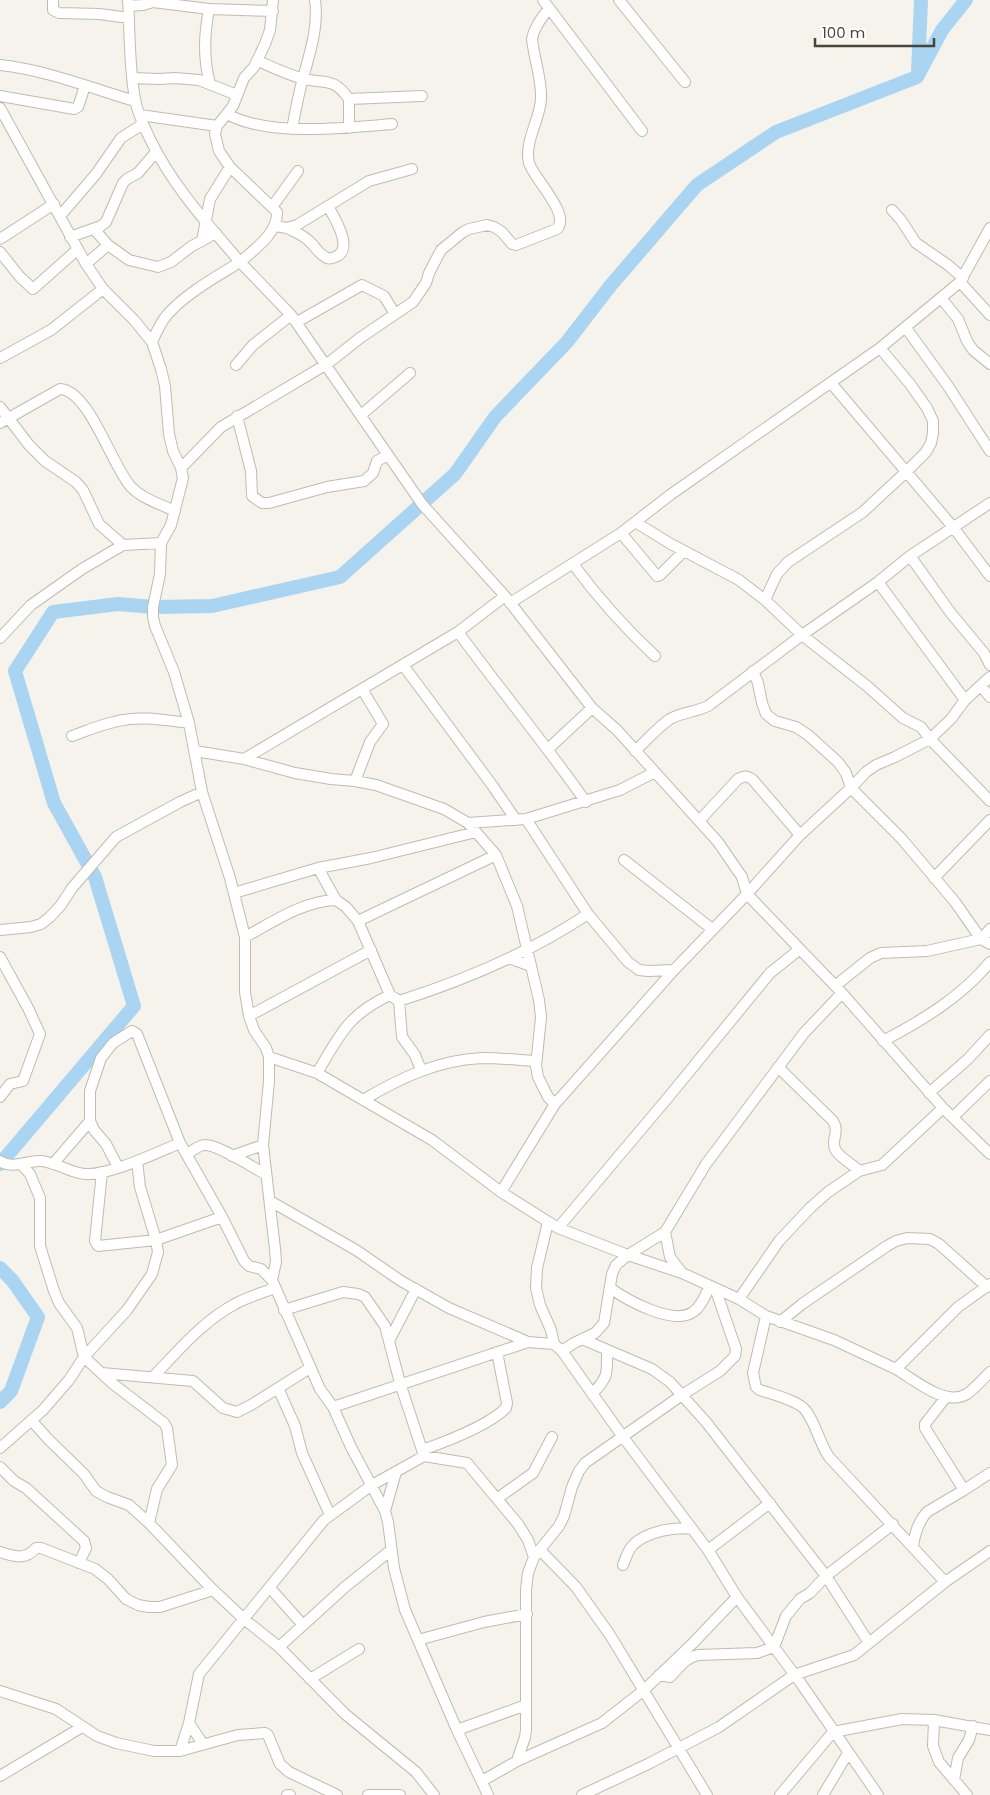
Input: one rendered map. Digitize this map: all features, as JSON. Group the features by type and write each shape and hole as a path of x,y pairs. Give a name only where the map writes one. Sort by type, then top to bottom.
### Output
{"street":[{"path":"53,0 53,10 59,13 99,14 128,18"},
{"path":"152,342 159,326 167,315 180,303 240,262 259,245 275,226 277,212 230,167 218,151 215,140 217,126 227,114 244,78 258,61 270,30 273,0"},
{"path":"292,128 312,48 315,25 315,0"},
{"path":"619,0 685,82"},
{"path":"273,12 153,2 142,5 129,3 128,18 135,101 156,152 181,192 240,262 294,319 327,364 422,504 507,600 592,708 617,730 718,842 742,877 747,894 838,989 943,1108 990,1154"},
{"path":"181,468 208,438 237,416 327,364 360,338 413,302 420,294 441,250 462,232 487,226 494,227 502,232 512,244 516,244 557,229 560,226 561,217 530,165 528,157 531,136 540,110 541,98 532,39 533,32 546,4 642,131"},
{"path":"209,8 204,49 206,70 210,84"},
{"path":"258,61 303,79 332,83 339,88 348,99 349,128"},
{"path":"0,65 47,75 135,101"},
{"path":"132,78 184,78 210,84 237,95"},
{"path":"0,96 74,109 78,107 85,86"},
{"path":"348,99 422,96"},
{"path":"0,108 86,264 103,289 134,320 152,342 165,386 169,434 183,478 171,525 161,543 160,574 153,606 153,617 174,672 189,723 202,792 234,893 245,937 245,992 249,1016 254,1030 266,1048 269,1057 262,1145 276,1262 274,1284"},
{"path":"227,114 242,121 255,124 319,130 392,124"},
{"path":"60,216 96,174 121,138 141,119 217,126"},
{"path":"70,237 101,226 109,218 123,183 138,173 156,152"},
{"path":"202,241 210,199 230,167"},
{"path":"287,228 296,225 369,181 412,169"},
{"path":"272,207 298,171"},
{"path":"0,239 54,204"},
{"path":"275,226 287,228 304,237 324,256 333,258 339,255 344,244 339,227 328,206"},
{"path":"892,210 902,220 912,239 948,265 990,315"},
{"path":"244,759 458,632 507,600 574,564 621,533 702,472 831,383 906,328 961,280 990,228"},
{"path":"94,229 108,245 129,260 158,267 171,262 192,246 216,233"},
{"path":"86,264 108,245"},
{"path":"0,252 20,277 33,289 78,249"},
{"path":"236,365 253,345 294,319 322,309 362,285 384,296 396,314"},
{"path":"0,358 51,330 103,289"},
{"path":"941,298 958,319 973,350 990,364"},
{"path":"906,328 948,386 990,451"},
{"path":"765,600 778,574 788,562 863,512 926,452 931,443 933,433 932,421 927,408 880,348"},
{"path":"361,415 410,373"},
{"path":"831,383 907,471 990,576"},
{"path":"4,421 60,389 69,391 85,406 120,472 132,488 142,496 175,511"},
{"path":"0,407 4,421 39,456 76,482 83,490 99,524 122,545"},
{"path":"237,416 252,471 252,496 262,503 269,503 326,487 364,482 373,473 377,461 388,455"},
{"path":"635,751 670,719 708,706 752,671 878,582 910,556 990,503"},
{"path":"635,522 739,580 765,600 802,635 867,686 903,718 922,727 930,739 990,801"},
{"path":"621,533 657,576 660,576 684,551"},
{"path":"0,638 32,605 82,569 122,545 161,543"},
{"path":"910,556 950,612 984,653 990,665"},
{"path":"574,564 597,597 627,630 655,656"},
{"path":"878,582 965,700"},
{"path":"1,621 13,623"},
{"path":"458,632 548,749 586,802"},
{"path":"403,665 492,785 521,820 588,914 620,953 639,970 674,970"},
{"path":"752,671 758,683 766,714 776,721 796,727 808,735 838,762 846,773 851,788 901,838 955,902 985,942"},
{"path":"501,1192 555,1104 674,970 747,894 800,835 876,764 895,757 930,739 951,719 965,700 990,677"},
{"path":"981,686 990,697"},
{"path":"355,781 370,742 383,724 362,690"},
{"path":"548,749 592,708"},
{"path":"72,736 113,722 130,719 146,718 189,723"},
{"path":"195,751 244,759 295,773 376,785 418,799 468,823 496,855 517,906 539,1000 541,1017 536,1061 538,1077 548,1097 555,1104"},
{"path":"468,823 521,820 586,802 620,790 655,772"},
{"path":"699,821 744,776 752,780 800,835"},
{"path":"0,930 31,927 41,924 50,918 72,888 116,837 202,792"},
{"path":"934,878 990,820"},
{"path":"234,893 318,868 371,858 476,832"},
{"path":"358,921 496,855"},
{"path":"624,860 712,929"},
{"path":"318,868 336,900 346,907 358,921 394,998 402,1037 415,1055 421,1070"},
{"path":"245,937 294,911 322,900 336,900"},
{"path":"318,1073 346,1025 364,1009 462,978 562,932 588,914"},
{"path":"985,942 990,929"},
{"path":"270,1201 356,1250 449,1308 528,1342 558,1348 595,1333 604,1323 612,1274 616,1265 628,1255 665,1232 706,1164 778,1067 838,989 870,958 881,953 927,951 985,942"},
{"path":"558,1228 770,973 800,949"},
{"path":"249,1016 371,950"},
{"path":"0,957 32,1015 40,1034 23,1081 10,1084 0,1097"},
{"path":"509,958 531,966"},
{"path":"883,1041 907,1028 956,996 972,983 990,962"},
{"path":"118,1167 106,1144 94,1130 90,1121 90,1091 101,1058 112,1043 135,1031 180,1143 222,1217 244,1261 249,1266 261,1269 274,1284 320,1389 333,1407 351,1447 385,1511 391,1550 405,1610 456,1730 488,1795"},
{"path":"929,1093 968,1059 990,1035"},
{"path":"269,1057 318,1073 432,1140 501,1192 558,1228 628,1255 682,1273 739,1299 766,1316 834,1340 896,1369 932,1392 946,1397 967,1394 990,1372"},
{"path":"363,1100 386,1086 421,1070 482,1058 536,1061"},
{"path":"778,1067 833,1121 837,1132 834,1142 836,1151 859,1171"},
{"path":"954,1117 990,1081"},
{"path":"739,1299 779,1241 828,1192 859,1171 882,1164 943,1108"},
{"path":"53,1164 90,1121"},
{"path":"0,1160 12,1166 41,1161 88,1174 102,1172 137,1161 180,1143"},
{"path":"187,1154 204,1145 211,1146 265,1174"},
{"path":"232,1156 262,1145"},
{"path":"0,1448 43,1410 69,1380 84,1357 127,1310 148,1281 158,1252 142,1198 137,1161"},
{"path":"21,1164 30,1174 40,1198 40,1246 54,1291 59,1303 78,1328 84,1357 101,1373 164,1423 167,1428 172,1464 157,1489 149,1523"},
{"path":"102,1172 96,1244 103,1247 156,1240 222,1217"},
{"path":"548,1222 536,1268 536,1288 540,1305 558,1348 708,1550 737,1597 794,1674 878,1795"},
{"path":"665,1232 670,1256 682,1273"},
{"path":"780,1322 802,1304 896,1241 922,1237 934,1240 988,1286 958,1307 896,1369"},
{"path":"153,1377 194,1335 224,1311 274,1284"},
{"path":"610,1288 622,1297 647,1308 676,1316 694,1312 712,1287"},
{"path":"517,1761 525,1737 526,1590 528,1573 537,1554 551,1538 564,1516 572,1487 579,1471 585,1464 682,1395 720,1371 735,1356 736,1350 712,1287"},
{"path":"389,1341 416,1289"},
{"path":"284,1310 343,1292 365,1297 385,1326 400,1384 423,1453"},
{"path":"766,1316 753,1367 756,1387 800,1405 806,1410 822,1447 829,1457 945,1582"},
{"path":"582,1339 658,1373 670,1382 706,1422 826,1576 868,1643"},
{"path":"333,1407 528,1342"},
{"path":"592,1394 606,1378 607,1350"},
{"path":"180,1751 189,1723 200,1674 330,1515 372,1485 396,1472 423,1453 468,1431 506,1408 507,1403 497,1352"},
{"path":"101,1373 193,1381 223,1408 237,1412 242,1411 310,1368"},
{"path":"278,1388 295,1426 302,1453 330,1515"},
{"path":"946,1397 925,1428 964,1490"},
{"path":"32,1420 48,1439 84,1474 96,1491 128,1505 149,1523 212,1590 280,1648 345,1714 416,1772 434,1795"},
{"path":"498,1498 533,1473 552,1436"},
{"path":"423,1453 467,1463 498,1498 518,1524 537,1554 576,1587 610,1635 707,1795"},
{"path":"0,1467 84,1541 86,1548 79,1563"},
{"path":"385,1511 396,1472"},
{"path":"913,1546 922,1517 927,1512 990,1473"},
{"path":"708,1550 770,1503"},
{"path":"774,1647 786,1616 800,1599 810,1593 826,1576 893,1524"},
{"path":"623,1565 634,1543 645,1537 672,1528 692,1529"},
{"path":"0,1552 15,1556 25,1556 31,1554 36,1548 41,1548 95,1569 108,1578 126,1599 138,1605 149,1607 160,1606 212,1590"},
{"path":"280,1648 345,1587 391,1550"},
{"path":"582,1795 719,1727 794,1674 854,1655 945,1582 990,1551"},
{"path":"270,1588 304,1625"},
{"path":"482,1781 517,1761 602,1723 644,1690 737,1597"},
{"path":"418,1640 484,1622 527,1614"},
{"path":"659,1675 670,1677 691,1656 698,1654 756,1653 774,1647"},
{"path":"310,1679 359,1649"},
{"path":"0,1691 56,1708 82,1727 116,1744 154,1751 180,1751 238,1735 265,1733 280,1764 289,1772 337,1795"},
{"path":"456,1730 526,1705"},
{"path":"780,1795 834,1732 902,1718 934,1720 990,1730"},
{"path":"934,1720 933,1746 939,1762 967,1795"},
{"path":"189,1723 203,1744"},
{"path":"954,1780 958,1758 973,1726"},
{"path":"0,1776 82,1727"},
{"path":"823,1795 848,1752"},
{"path":"368,1795 400,1795"}],"waterway":[{"path":"918,72 921,0"},
{"path":"0,1164 134,1006 95,877 54,803 15,671 53,612 118,604 153,607 212,606 340,577 455,474 495,417 567,342 611,285 697,185 776,132 917,77 942,30 966,0"},
{"path":"0,1268 12,1280 38,1317 11,1391 0,1402"}]}
